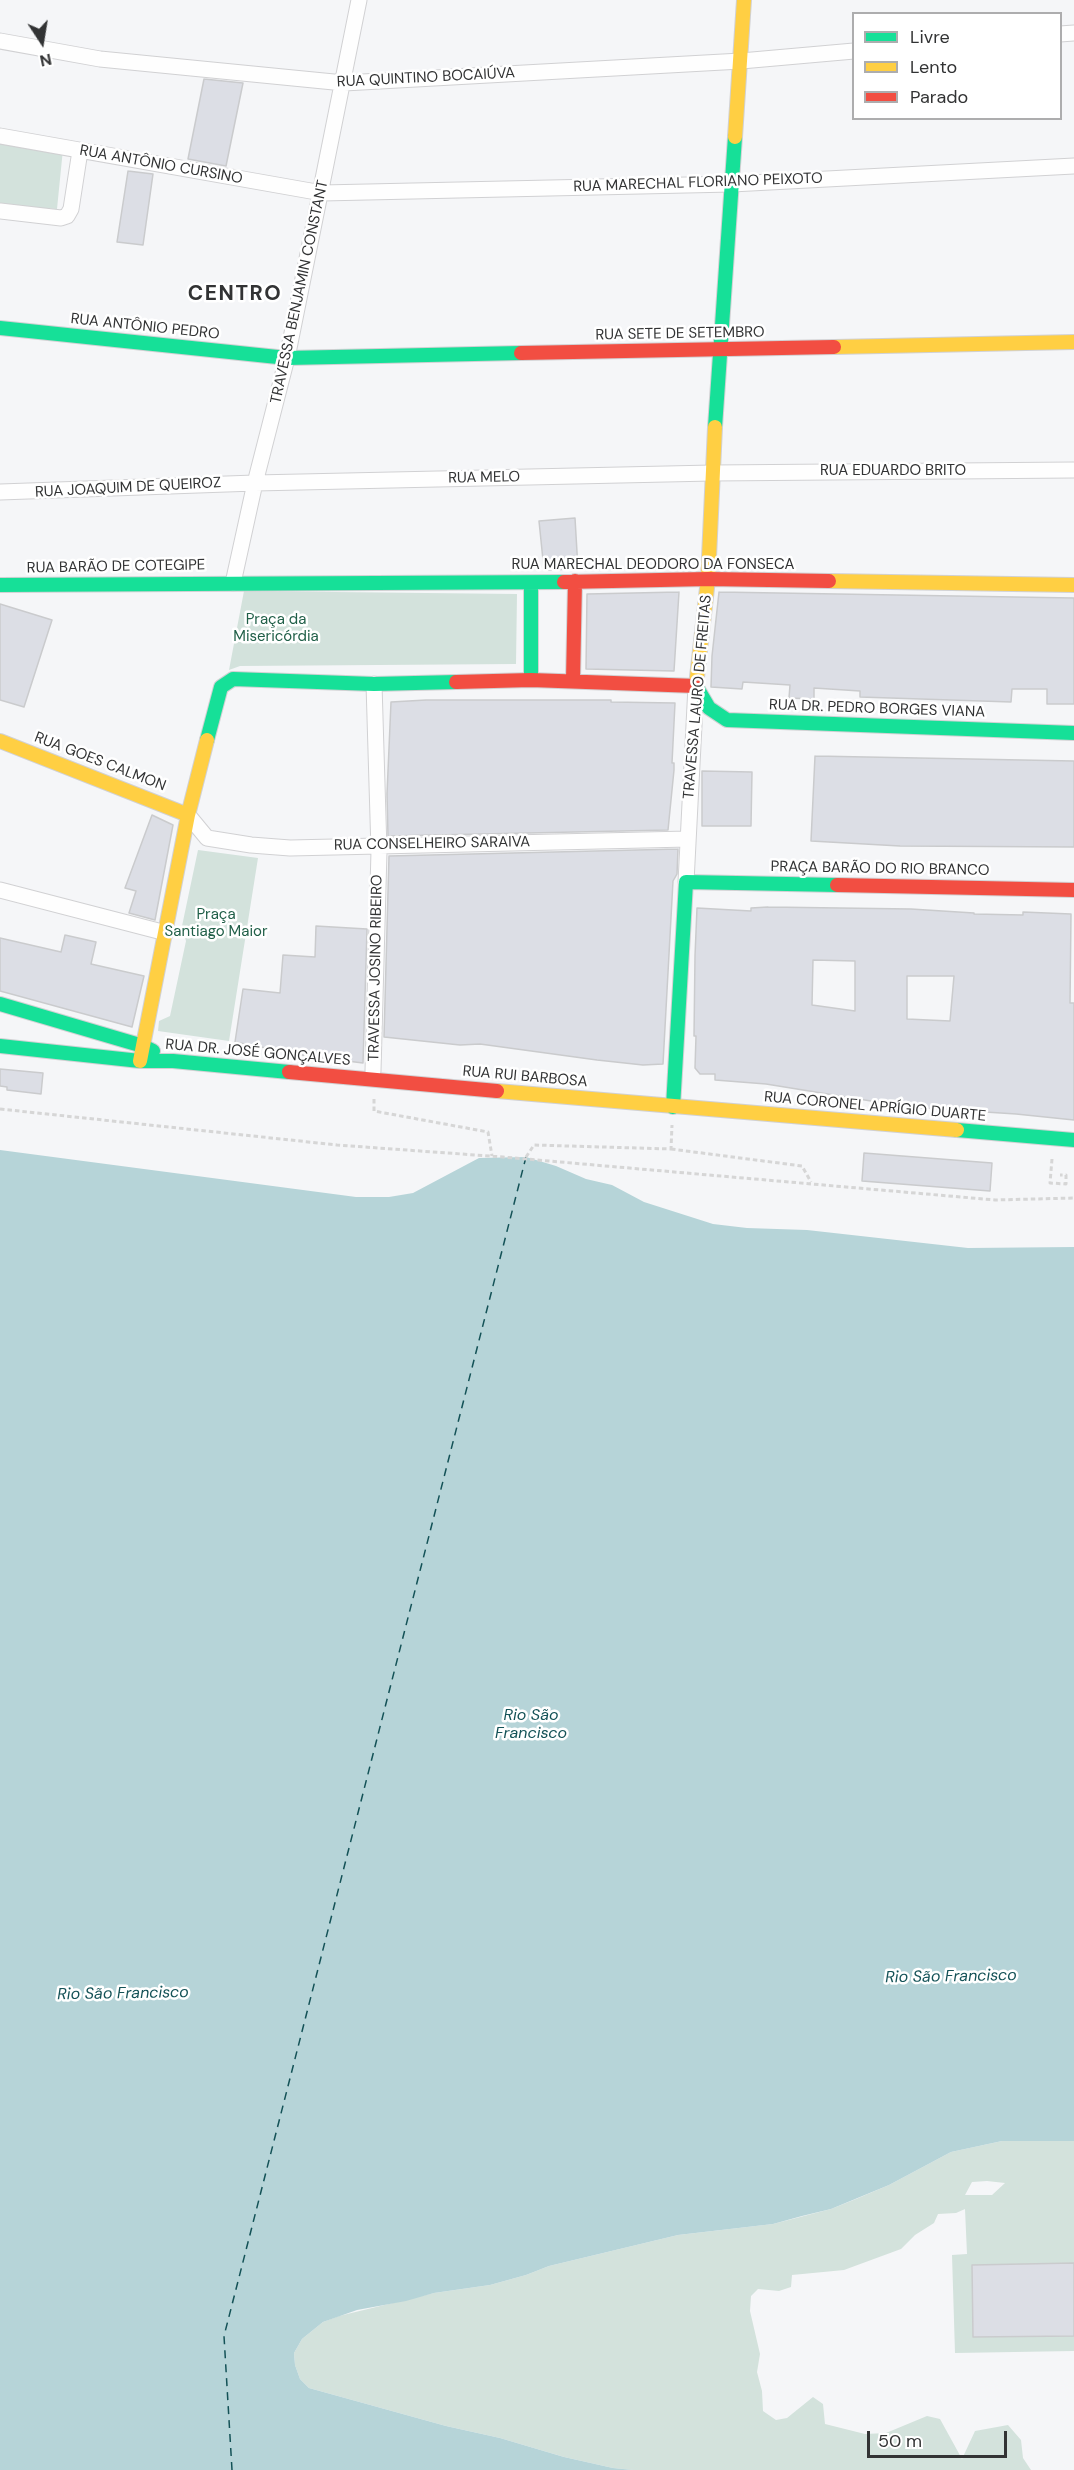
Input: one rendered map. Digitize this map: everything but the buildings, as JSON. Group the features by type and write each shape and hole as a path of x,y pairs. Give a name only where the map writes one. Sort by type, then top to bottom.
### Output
{"street":[{"name":"TRAVESSA BENJAMIN CONSTANT","path":"233,583 255,483 287,358 344,83 358,0"},
{"name":"TRAVESSA LAURO DE FREITAS","path":"673,1107 696,686 708,579 712,473 744,0"},
{"name":"RUA QUINTINO BOCAIÚVA","path":"0,41 100,59 344,83 741,61 852,51"},
{"name":"RUA ANTÔNIO CURSINO","path":"0,136 322,193"},
{"path":"0,211 61,218 66,216 71,209 80,151"},
{"name":"RUA MARECHAL FLORIANO PEIXOTO","path":"322,193 732,183 1074,166"},
{"name":"RUA ANTÔNIO PEDRO","path":"0,328 287,358"},
{"name":"RUA SETE DE SETEMBRO","path":"287,358 1074,342"},
{"name":"RUA EDUARDO BRITO","path":"712,473 1074,470"},
{"name":"RUA MELO","path":"255,483 712,473"},
{"name":"RUA JOAQUIM DE QUEIROZ","path":"0,492 255,483"},
{"name":"RUA MARECHAL DEODORO DA FONSECA","path":"233,583 531,583 708,579 1074,585"},
{"path":"573,681 575,582"},
{"name":"RUA BARÃO DE COTEGIPE","path":"0,585 233,583"},
{"path":"531,583 531,680"},
{"path":"140,1061 188,815 221,687 233,679 374,684 531,680 696,686"},
{"name":"TRAVESSA JOSINO RIBEIRO","path":"373,1075 379,844 374,684"},
{"name":"RUA DR. PEDRO BORGES VIANA","path":"696,686 709,708 727,720 1074,733"},
{"name":"RUA GOES CALMON","path":"0,741 188,815"},
{"name":"RUA CONSELHEIRO SARAIVA","path":"188,815 207,838 291,848 379,844 688,839"},
{"name":"PRAÇA BARÃO DO RIO BRANCO","path":"686,882 1074,890"},
{"path":"0,890 166,933"},
{"path":"0,1004 143,1046 173,1061"},
{"name":"RUA DR. JOSÉ GONÇALVES","path":"0,1046 140,1061 173,1061 373,1075"},
{"name":"RUA RUI BARBOSA","path":"373,1075 673,1107"},
{"name":"RUA CORONEL APRÍGIO DUARTE","path":"673,1107 1074,1140"}],"path":[{"path":"373,1075 374,1111 488,1132 492,1156"},
{"path":"671,1149 673,1107"},
{"path":"0,1109 337,1145 811,1182 995,1200 1074,1198"},
{"path":"526,1157 534,1145 671,1149 802,1166 811,1182"},
{"path":"1052,1158 1050,1183 1065,1184 1066,1175 1060,1175"}],"green space":[{"path":"0,141 63,149 57,209 0,206"},
{"name":"Praça da Misericórdia","path":"244,591 517,594 516,664 240,666 229,670"},
{"name":"Praça Santiago Maior","path":"198,850 258,858 229,1041 158,1031 159,1021 170,1016 186,941 182,926"},
{"path":"1002,2141 1074,2141 1074,2351 955,2353 952,2255 967,2254 965,2209 956,2213 938,2214 934,2223 915,2235 901,2249 844,2270 792,2275 791,2287 779,2291 758,2289 751,2296 750,2311 760,2354 757,2372 762,2391 763,2411 776,2420 787,2418 813,2397 823,2404 825,2424 865,2434 886,2433 927,2416 940,2419 962,2459 975,2431 1008,2425 1021,2440 1023,2458 1031,2470 633,2470 613,2468 446,2426 309,2388 300,2379 295,2365 294,2353 302,2339 323,2322 339,2316 434,2293 490,2285 549,2266 678,2235 773,2224 831,2209 889,2185 951,2152","holes":["972,2182 1005,2183 992,2195 965,2195"]}],"water":[{"name":"Rio São Francisco","path":"0,1150 356,1197 389,1197 413,1193 479,1158 526,1157 556,1166 586,1179 612,1185 644,1202 713,1224 747,1228 807,1230 968,1248 1074,1247 1074,2141 1002,2141 951,2152 889,2185 831,2209 773,2224 678,2235 549,2266 490,2285 434,2293 357,2310 323,2322 302,2339 294,2353 300,2379 309,2388 564,2457 633,2470 0,2470"}],"ferry route":[{"path":"232,2470 224,2336 526,1157"}],"traffic: fast":[{"path":"715,427 735,137"},
{"path":"0,328 287,358 521,353"},
{"path":"0,585 564,582"},
{"path":"531,583 531,680"},
{"path":"207,740 221,687 233,679 374,684 456,682"},
{"path":"696,686 709,708 727,720 1074,733"},
{"path":"673,1107 686,882 837,885"},
{"path":"0,1004 143,1046 153,1051"},
{"path":"0,1046 140,1061 173,1061 289,1072"},
{"path":"957,1130 1074,1140"}],"traffic: slow":[{"path":"735,137 744,0"},
{"path":"834,347 1074,342"},
{"path":"696,686 708,579 715,427"},
{"path":"829,581 1074,585"},
{"path":"140,1061 188,815 207,740"},
{"path":"0,741 188,815"},
{"path":"497,1091 957,1130"}],"traffic: jam":[{"path":"521,353 834,347"},
{"path":"564,582 708,579 829,581"},
{"path":"573,681 575,581"},
{"path":"456,682 531,680 696,686"},
{"path":"837,885 1074,890"},
{"path":"289,1072 497,1091"}],"district":[{"name":"CENTRO","path":"235,294"}]}
